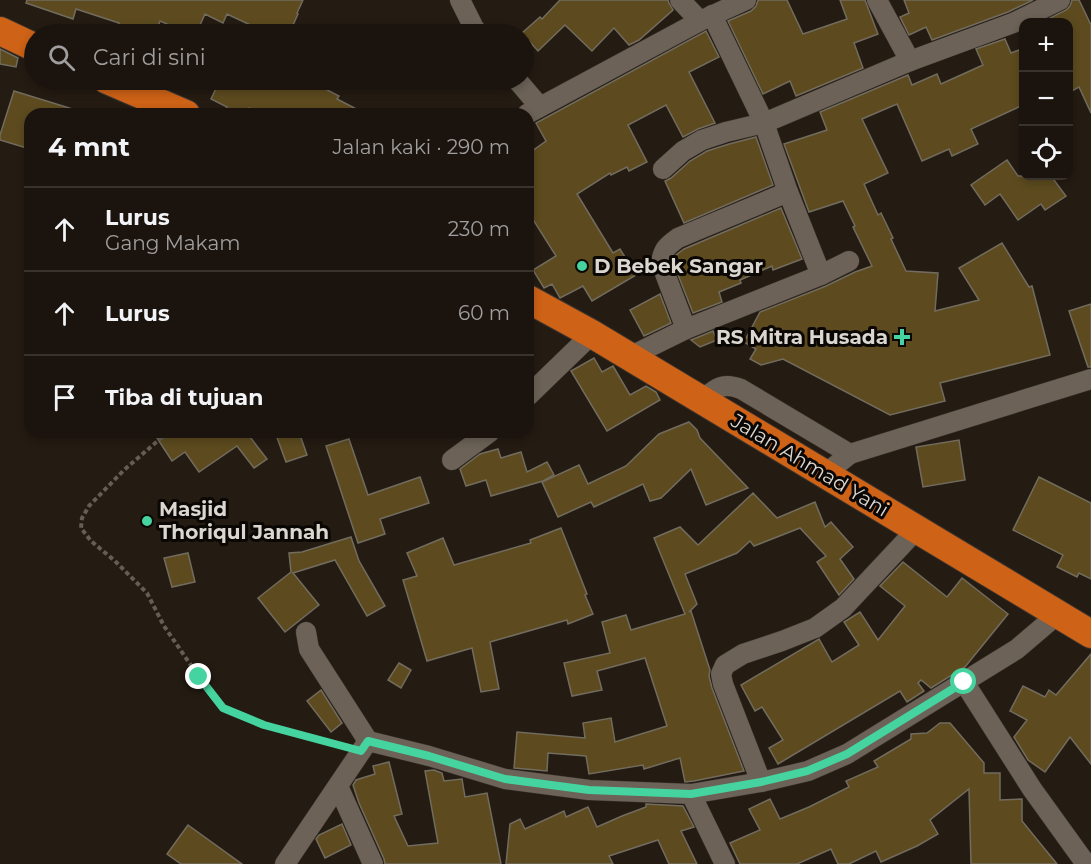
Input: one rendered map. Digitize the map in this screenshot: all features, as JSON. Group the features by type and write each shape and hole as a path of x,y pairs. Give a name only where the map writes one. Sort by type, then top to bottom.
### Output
{"highway":[{"path":"0,31 24,42"},
{"path":"130,90 172,108"},
{"name":"Jalan Ahmad Yani","path":"534,302 592,334 1091,634"}],"street":[{"path":"460,0 472,24"},
{"path":"680,0 706,18 764,123 788,192 821,274"},
{"path":"534,109 706,18 746,0"},
{"path":"877,0 910,61"},
{"path":"663,169 683,151 702,140 764,123 910,61 1013,23 1060,0"},
{"path":"522,90 532,108"},
{"path":"686,329 661,263 662,253 678,238 788,192"},
{"path":"629,357 686,329 849,261"},
{"path":"534,390 592,334"},
{"path":"825,474 850,454 1091,379"},
{"path":"702,400 715,388 731,385 850,454"},
{"path":"452,460 482,438"},
{"path":"761,782 723,684 721,674 725,665 743,654 815,628 843,608 917,529"},
{"path":"364,746 429,756 505,779 589,790 691,794 761,782 807,771 847,754 1017,649 1058,614"},
{"path":"306,632 309,649 364,746"},
{"path":"964,682 1032,789 1086,864"},
{"path":"285,864 364,746"},
{"path":"338,786 373,864"},
{"path":"691,794 725,864"}],"path":[{"path":"161,438 124,470 89,506 82,518 81,528 91,542 147,593 165,626 223,708 264,725 364,746"}],"building":[{"path":"27,0 303,0 294,24 248,24 227,14 223,23 205,14 200,24 167,24 160,21 159,24 119,24 76,9 73,19 26,3"},
{"path":"560,0 668,0 673,10 639,40 629,45 614,28 592,51 565,25 538,51 534,46 534,24 532,24 540,17 542,19"},
{"path":"758,0 787,0 803,34 847,19 840,0 865,0 878,34 854,43 863,68 796,96 790,81 763,94 728,21 751,11"},
{"path":"904,0 1033,0 1008,12 932,40 926,27 909,35 900,17 909,13"},
{"path":"1072,0 1079,0 1091,25 1091,113 1079,87 1073,90 1073,18 1050,18 1070,6"},
{"path":"706,31 719,57 689,72 715,123 683,137 666,105 628,125 647,162 629,171 627,167 611,175 610,173 577,194 613,253 620,249 636,275 592,301 583,286 560,298 552,284 544,288 534,272 534,269 556,256 534,221 534,150 546,141 536,123"},
{"path":"1005,39 1011,53 1019,50 1019,107 971,129 978,144 952,156 949,149 922,161 897,104 862,119 888,173 864,184 878,215 881,213 906,271 938,273 935,311 979,300 959,268 1002,243 1029,287 1032,286 1050,355 940,383 945,401 890,415 783,359 761,365 750,359 756,349 744,342 760,312 872,266 843,201 809,212 784,144 827,130 820,112 908,75 912,85 937,74 941,84 983,65 976,49"},
{"path":"0,49 18,58 16,67 0,64"},
{"path":"215,90 327,90 339,96 337,99 354,108 226,108 211,99"},
{"path":"14,91 69,108 24,108 24,147 0,140"},
{"path":"756,137 773,185 684,223 665,181 707,151"},
{"path":"1007,160 1019,176 1019,180 1054,180 1066,196 1045,210 1041,204 1018,220 1000,194 985,205 971,185"},
{"path":"781,208 802,259 773,270 772,266 740,280 741,283 719,292 722,302 693,313 673,262 676,255 684,249"},
{"path":"660,294 671,323 644,336 630,310"},
{"path":"1091,304 1091,367 1088,367 1069,311"},
{"path":"713,331 717,340 700,347 691,340"},
{"path":"594,358 602,372 613,366 630,395 646,386 656,392 660,400 607,431 571,371"},
{"path":"689,422 697,430 700,438 748,488 706,505 691,469 661,498 650,501 643,484 594,507 591,502 558,517 542,482 579,465 588,484 626,466 659,434"},
{"path":"157,438 251,438 267,459 254,468 237,446 199,472 185,452 172,461"},
{"path":"277,438 301,438 307,455 286,462"},
{"path":"349,439 368,495 420,477 429,503 380,519 385,534 358,543 326,446"},
{"path":"959,440 965,480 923,487 916,447"},
{"path":"498,449 501,458 521,452 527,472 547,462 554,475 543,481 491,496 486,480 466,486 460,469 480,454"},
{"path":"1039,477 1091,503 1091,579 1079,573 1077,577 1057,567 1063,555 1013,530"},
{"path":"753,493 777,518 815,502 825,527 831,522 853,547 840,559 854,579 839,595 817,562 826,556 800,528 754,546 750,541 737,553 685,574 697,604 689,612 691,611 710,670 712,688 744,771 685,782 680,758 644,769 643,765 589,774 586,756 548,753 547,771 514,768 517,732 585,738 583,723 611,718 615,742 667,726 645,658 597,671 602,690 572,696 564,663 610,653 602,622 626,615 631,630 685,614 654,538 680,527 698,545"},
{"path":"561,528 593,614 568,624 567,620 490,642 499,689 481,692 472,648 427,661 403,580 417,576 407,553 443,538 454,565 531,543 530,540"},
{"path":"351,537 359,561 385,606 367,616 335,560 293,573 319,605 285,632 258,598 291,572 289,553 302,552"},
{"path":"188,553 195,582 172,587 164,558"},
{"path":"903,562 947,597 962,578 1008,614 965,667 931,688 921,680 918,683 924,691 907,702 900,691 778,764 769,748 783,740 762,707 755,711 741,685 819,639 832,662 859,645 844,622 860,612 878,640 905,606 880,586"},
{"path":"1091,654 1091,764 1070,737 1045,772 1028,760 1014,737 1027,720 1010,711 1023,686 1045,697 1049,690 1056,695"},
{"path":"399,663 411,670 401,688 388,680"},
{"path":"321,690 342,723 331,732 307,701"},
{"path":"940,723 950,723 984,763 984,773 1000,773 1000,800 1022,799 1022,821 1057,864 971,864 969,789 930,820 938,834 881,862 876,851 849,864 838,864 831,849 797,864 740,864 730,843 760,830 749,809 770,799 780,819 809,807 849,787 846,781 878,767 874,761 911,739 911,734 927,733"},
{"path":"389,762 402,814 394,816 408,846 438,843 425,771 434,770 442,773 444,781 462,779 465,797 487,793 501,864 385,864 353,785 356,780 375,774 373,766"},
{"path":"646,804 683,806 694,827 681,831 697,864 669,864 658,840 609,856 613,864 506,864 510,824 520,819 525,829 564,811 566,817 588,807 597,827 646,807"},
{"path":"342,824 351,845 325,858 316,839 319,835"},
{"path":"188,825 242,864 181,864 167,854"}],"place":[{"name":"D Bebek Sangar","path":"582,266"},
{"name":"RS Mitra Husada","path":"902,337"},
{"name":"Masjid Thoriqul Jannah","path":"147,521"}],"route":[{"path":"199,677 223,708 264,725 361,751 368,741 429,756 505,779 589,790 691,794 761,782 807,771 847,754 964,682"}]}
